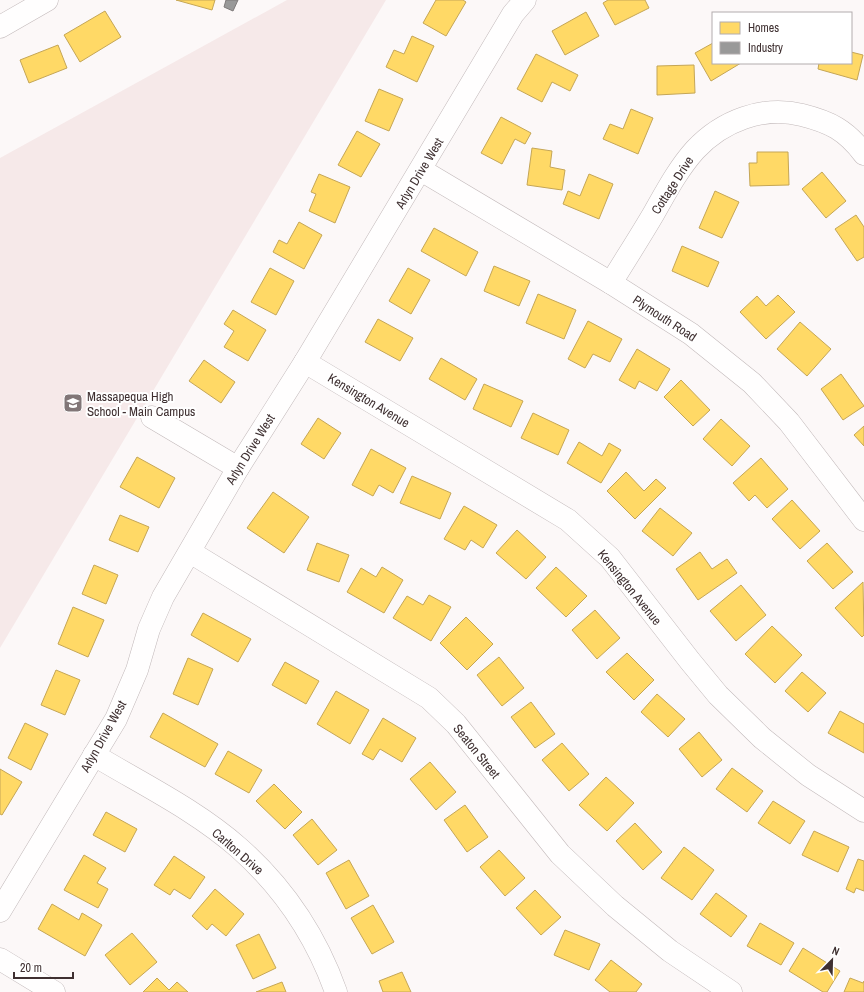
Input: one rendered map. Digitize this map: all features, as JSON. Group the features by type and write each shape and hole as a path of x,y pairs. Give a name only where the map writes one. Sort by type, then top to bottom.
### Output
{"street":[{"path":"0,27 47,0"},
{"name":"Arlyn Drive West","path":"0,911 116,719 137,670 149,629 163,597 238,468 305,362 513,14 525,0"},
{"name":"Cottage Drive","path":"611,283 681,168 696,150 714,133 746,116 768,112 791,112 826,121 852,139 864,154"},
{"name":"Plymouth Road","path":"421,170 611,283 691,334 752,383 789,422 864,520"},
{"name":"Kensington Avenue","path":"305,362 568,520 610,558 690,662 718,695 762,738 808,775 864,811"},
{"path":"152,417 238,468"},
{"name":"Seaton Street","path":"190,552 429,698 456,724 560,854 615,906 670,951 731,992"},
{"name":"Carlton Drive","path":"94,754 196,816 238,847 263,870 296,911 327,966 336,992"},
{"path":"0,960 54,992"}],"shaded area":[{"name":"Massapequa High School - Main Campus","path":"287,0 386,0 0,648 0,158"}],"building: Homes":[{"path":"176,0 215,0 212,10"},
{"path":"436,0 463,0 466,2 446,36 423,23"},
{"path":"608,0 645,0 649,8 615,25 603,3"},
{"path":"105,11 121,37 80,62 64,35"},
{"path":"586,12 599,36 565,55 552,31"},
{"path":"412,36 434,46 417,82 386,67 394,50 404,54"},
{"path":"712,44 712,64 739,64 711,81 695,53"},
{"path":"58,45 67,68 29,83 20,60"},
{"path":"852,52 863,55 857,80 818,69 819,64 852,64"},
{"path":"536,54 578,75 570,91 552,82 542,102 517,89"},
{"path":"694,65 695,93 657,95 657,66"},
{"path":"379,89 403,99 389,131 365,121"},
{"path":"631,109 653,118 638,154 603,139 610,124 623,129"},
{"path":"501,117 531,133 525,144 515,139 502,164 481,153"},
{"path":"357,131 380,144 361,177 338,165"},
{"path":"532,148 552,151 550,167 565,170 562,190 527,185"},
{"path":"757,152 788,152 789,185 750,186 749,163 757,163"},
{"path":"822,172 846,201 826,218 802,189"},
{"path":"319,174 350,187 335,223 309,211 316,194 311,192"},
{"path":"589,174 613,184 599,219 563,204 568,191 580,196"},
{"path":"715,191 739,202 722,238 699,228"},
{"path":"856,215 864,227 864,257 857,261 835,229"},
{"path":"299,222 322,235 304,269 273,252 279,240 287,244"},
{"path":"434,228 478,252 466,276 421,251"},
{"path":"682,246 719,262 708,287 672,271"},
{"path":"494,266 530,281 519,306 484,291"},
{"path":"270,268 294,281 276,315 251,302"},
{"path":"408,268 430,280 411,314 389,301"},
{"path":"538,294 576,310 564,339 526,323"},
{"path":"778,295 795,312 766,339 740,312 757,296 766,306"},
{"path":"233,310 266,330 248,361 224,347 234,331 224,324"},
{"path":"378,319 413,338 400,361 365,342"},
{"path":"588,321 622,339 610,362 593,354 585,368 568,359"},
{"path":"800,322 831,349 807,376 777,349"},
{"path":"637,349 670,369 657,391 639,381 635,389 619,380"},
{"path":"441,358 477,379 465,400 429,379"},
{"path":"204,360 235,382 221,403 189,381"},
{"path":"841,374 864,406 843,420 821,389"},
{"path":"681,380 710,410 693,426 664,397"},
{"path":"484,384 523,401 511,427 473,409"},
{"path":"533,413 569,430 558,455 521,438"},
{"path":"318,418 341,433 324,459 301,444"},
{"path":"721,419 750,446 732,466 703,439"},
{"path":"864,426 864,446 854,435"},
{"path":"579,442 602,456 609,443 621,450 601,483 567,463"},
{"path":"371,449 406,468 393,493 379,485 373,496 352,485"},
{"path":"137,457 175,478 159,508 120,487"},
{"path":"761,458 788,489 767,508 755,495 749,501 733,483"},
{"path":"626,472 644,491 656,479 666,488 635,519 607,491"},
{"path":"412,476 451,493 440,519 400,503"},
{"path":"273,492 309,517 284,553 247,528"},
{"path":"792,500 820,531 800,549 772,519"},
{"path":"464,506 497,525 483,548 471,540 465,550 444,539"},
{"path":"660,508 692,533 673,556 642,531"},
{"path":"120,515 149,527 138,552 109,540"},
{"path":"517,530 546,557 526,579 496,553"},
{"path":"317,543 349,555 339,582 307,570"},
{"path":"827,543 853,572 833,589 807,561"},
{"path":"700,552 712,569 727,559 737,573 698,600 676,569"},
{"path":"94,565 118,575 106,604 82,594"},
{"path":"382,567 403,580 384,613 347,592 361,568 376,577"},
{"path":"556,567 587,596 566,617 536,588"},
{"path":"863,582 864,635 862,637 835,608"},
{"path":"741,585 766,615 736,641 710,611"},
{"path":"429,595 451,607 431,641 393,618 407,596 423,605"},
{"path":"73,607 104,620 88,657 58,644"},
{"path":"595,610 620,638 597,659 572,630"},
{"path":"203,613 251,639 238,662 191,635"},
{"path":"466,617 493,644 467,670 440,643"},
{"path":"772,626 802,655 775,683 745,654"},
{"path":"627,653 654,680 634,700 606,672"},
{"path":"499,657 524,688 502,706 477,675"},
{"path":"188,658 213,669 198,705 173,694"},
{"path":"285,662 319,681 306,704 272,685"},
{"path":"56,670 80,680 65,715 41,705"},
{"path":"802,672 826,693 808,712 785,691"},
{"path":"336,691 369,710 350,744 317,724"},
{"path":"657,694 685,719 668,737 641,712"},
{"path":"531,702 555,734 535,748 511,717"},
{"path":"840,711 864,724 864,753 828,733"},
{"path":"163,713 218,744 205,767 150,737"},
{"path":"383,718 416,738 402,762 380,749 373,760 362,754"},
{"path":"25,723 48,734 31,770 8,758"},
{"path":"699,732 722,760 702,777 679,749"},
{"path":"562,743 589,774 569,791 542,760"},
{"path":"228,751 262,770 249,793 215,774"},
{"path":"430,762 456,792 436,810 410,779"},
{"path":"732,768 763,791 747,812 716,789"},
{"path":"0,769 22,782 2,815 0,814"},
{"path":"606,777 634,803 607,831 579,805"},
{"path":"274,784 302,812 285,829 256,801"},
{"path":"773,801 805,821 790,844 758,823"},
{"path":"465,805 488,837 467,852 444,820"},
{"path":"106,812 137,829 125,852 93,835"},
{"path":"312,819 337,850 318,865 293,835"},
{"path":"635,823 662,852 643,870 616,841"},
{"path":"814,831 849,847 838,872 802,855"},
{"path":"684,847 714,870 692,900 661,878"},
{"path":"499,850 525,878 505,896 480,867"},
{"path":"84,855 106,868 97,883 108,889 98,908 64,890"},
{"path":"174,856 205,877 190,899 174,889 170,895 154,885"},
{"path":"858,859 864,861 864,891 856,888 854,893 846,889"},
{"path":"349,860 369,896 346,909 326,873"},
{"path":"215,889 244,914 226,936 212,924 207,930 192,916"},
{"path":"535,890 561,917 541,935 516,908"},
{"path":"716,893 747,916 731,937 700,914"},
{"path":"52,904 79,920 82,913 102,925 85,956 38,929"},
{"path":"373,905 394,942 372,954 351,918"},
{"path":"760,923 794,943 781,965 747,946"},
{"path":"565,930 600,944 589,970 554,955"},
{"path":"132,933 157,962 130,985 105,955"},
{"path":"259,934 276,968 253,979 236,945"},
{"path":"803,948 840,971 827,992 823,992 789,971"},
{"path":"611,960 642,984 636,992 610,992 595,980"},
{"path":"402,972 411,992 383,992 379,981"},
{"path":"157,978 169,990 177,982 188,992 143,992"},
{"path":"850,978 863,983 864,981 864,992 844,992"},
{"path":"282,982 286,992 256,992"}],"building: Industry":[{"path":"226,0 238,0 233,11 224,7"}],"place":[{"name":"Massapequa High School - Main Campus","path":"73,403"}]}
